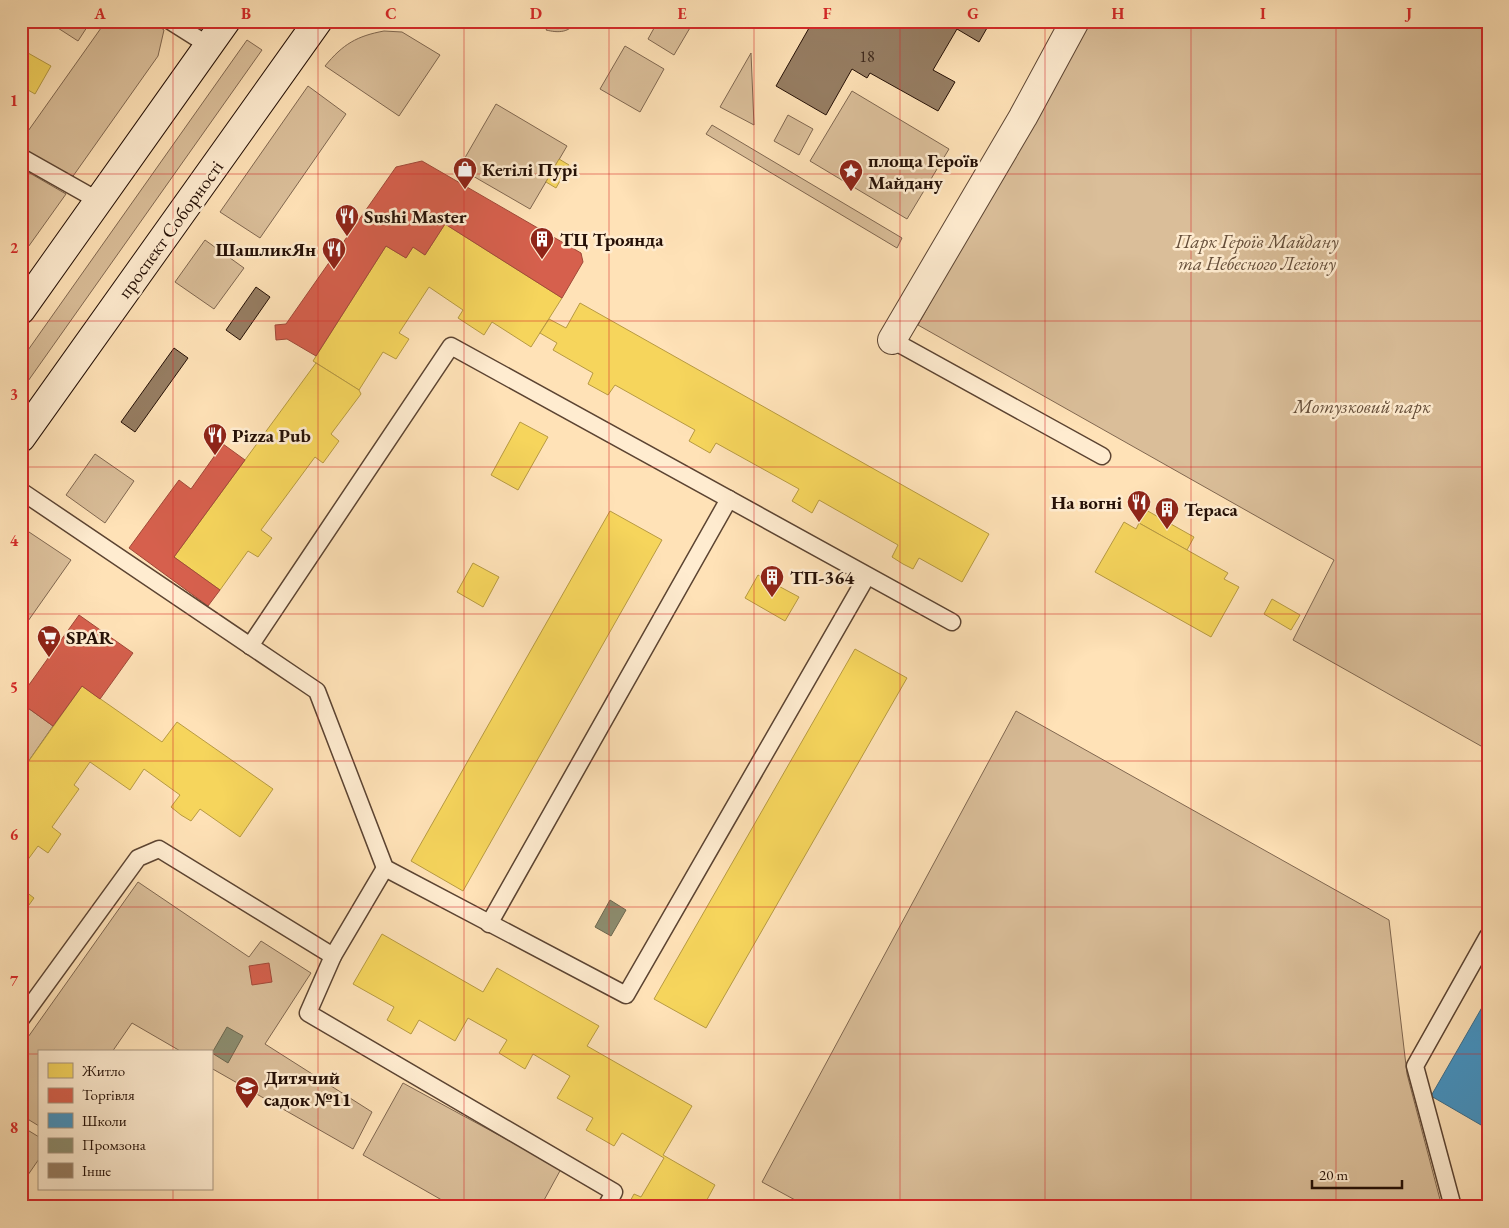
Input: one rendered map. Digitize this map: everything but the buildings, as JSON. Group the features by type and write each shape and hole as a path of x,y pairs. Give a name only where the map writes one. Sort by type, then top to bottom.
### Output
{"main road":[{"path":"21,310 226,21"},
{"name":"проспект Соборності","path":"21,438 318,21"},
{"path":"892,340 1023,117 1075,21"}],"lane":[{"path":"170,21 208,46"},
{"path":"21,157 99,200"},
{"path":"892,340 1102,456"},
{"path":"250,646 451,346 952,622"},
{"path":"21,491 317,691 385,868 626,995 867,576"},
{"path":"489,924 729,500"},
{"path":"21,1019 138,858 159,849 333,956"},
{"path":"385,868 333,956 308,1013 614,1192 606,1207"},
{"path":"1453,1207 1415,1066 1488,936"}],"green space":[{"path":"47,21 91,21 78,41"},
{"path":"106,21 151,21 164,30 158,56 71,179 21,150 21,141"},
{"path":"551,21 576,21 567,30 555,32 546,30"},
{"path":"658,21 694,21 674,55 648,39"},
{"name":"Парк Героїв Майдану та Небесного Легіону","path":"1088,21 1481,21 1488,25 1488,750 1293,640 1334,560 918,325"},
{"path":"384,31 402,32 440,55 399,116 325,66 351,42 366,35"},
{"path":"247,40 262,50 21,391 21,360"},
{"path":"625,46 664,69 640,112 600,89"},
{"path":"751,53 754,125 720,107"},
{"path":"308,86 346,114 260,238 220,212"},
{"path":"852,91 949,149 907,219 810,161"},
{"path":"496,104 567,146 530,209 459,168"},
{"path":"788,115 813,129 799,155 774,141"},
{"path":"712,125 902,238 897,248 706,134"},
{"path":"21,168 66,194 21,257"},
{"path":"205,240 244,268 214,309 175,282"},
{"path":"95,454 134,481 105,523 66,495"},
{"path":"21,528 71,560 21,631"},
{"path":"21,703 53,726 21,772"},
{"path":"1016,711 1389,920 1407,1074 1442,1207 808,1207 762,1182"},
{"path":"138,882 249,957 261,941 311,973 265,1044 372,1112 353,1149 212,1069 212,1050 179,1050 132,1023 113,1050 38,1050 38,1125 21,1115 21,1079 25,1073 21,1071 21,1047"},
{"path":"403,1083 561,1169 543,1202 551,1207 454,1207 363,1155"},
{"path":"21,1126 38,1136 38,1160 21,1185"}],"place":[{"name":"Кетілі Пурі","path":"465,190"},
{"name":"площа Героїв Майдану","path":"851,192"},
{"name":"Sushi Master","path":"347,237"},
{"name":"ТЦ Троянда","path":"542,260"},
{"name":"ШашликЯн","path":"334,270"},
{"name":"Pizza Pub","path":"215,456"},
{"name":"На вогні","path":"1139,523"},
{"name":"Тераса","path":"1167,530"},
{"name":"ТП-364","path":"772,598"},
{"name":"SPAR","path":"49,658"},
{"name":"Дитячий садок №11","path":"247,1109"}],"park label":[{"name":"Мотузковий парк","path":"1362,406"}]}
